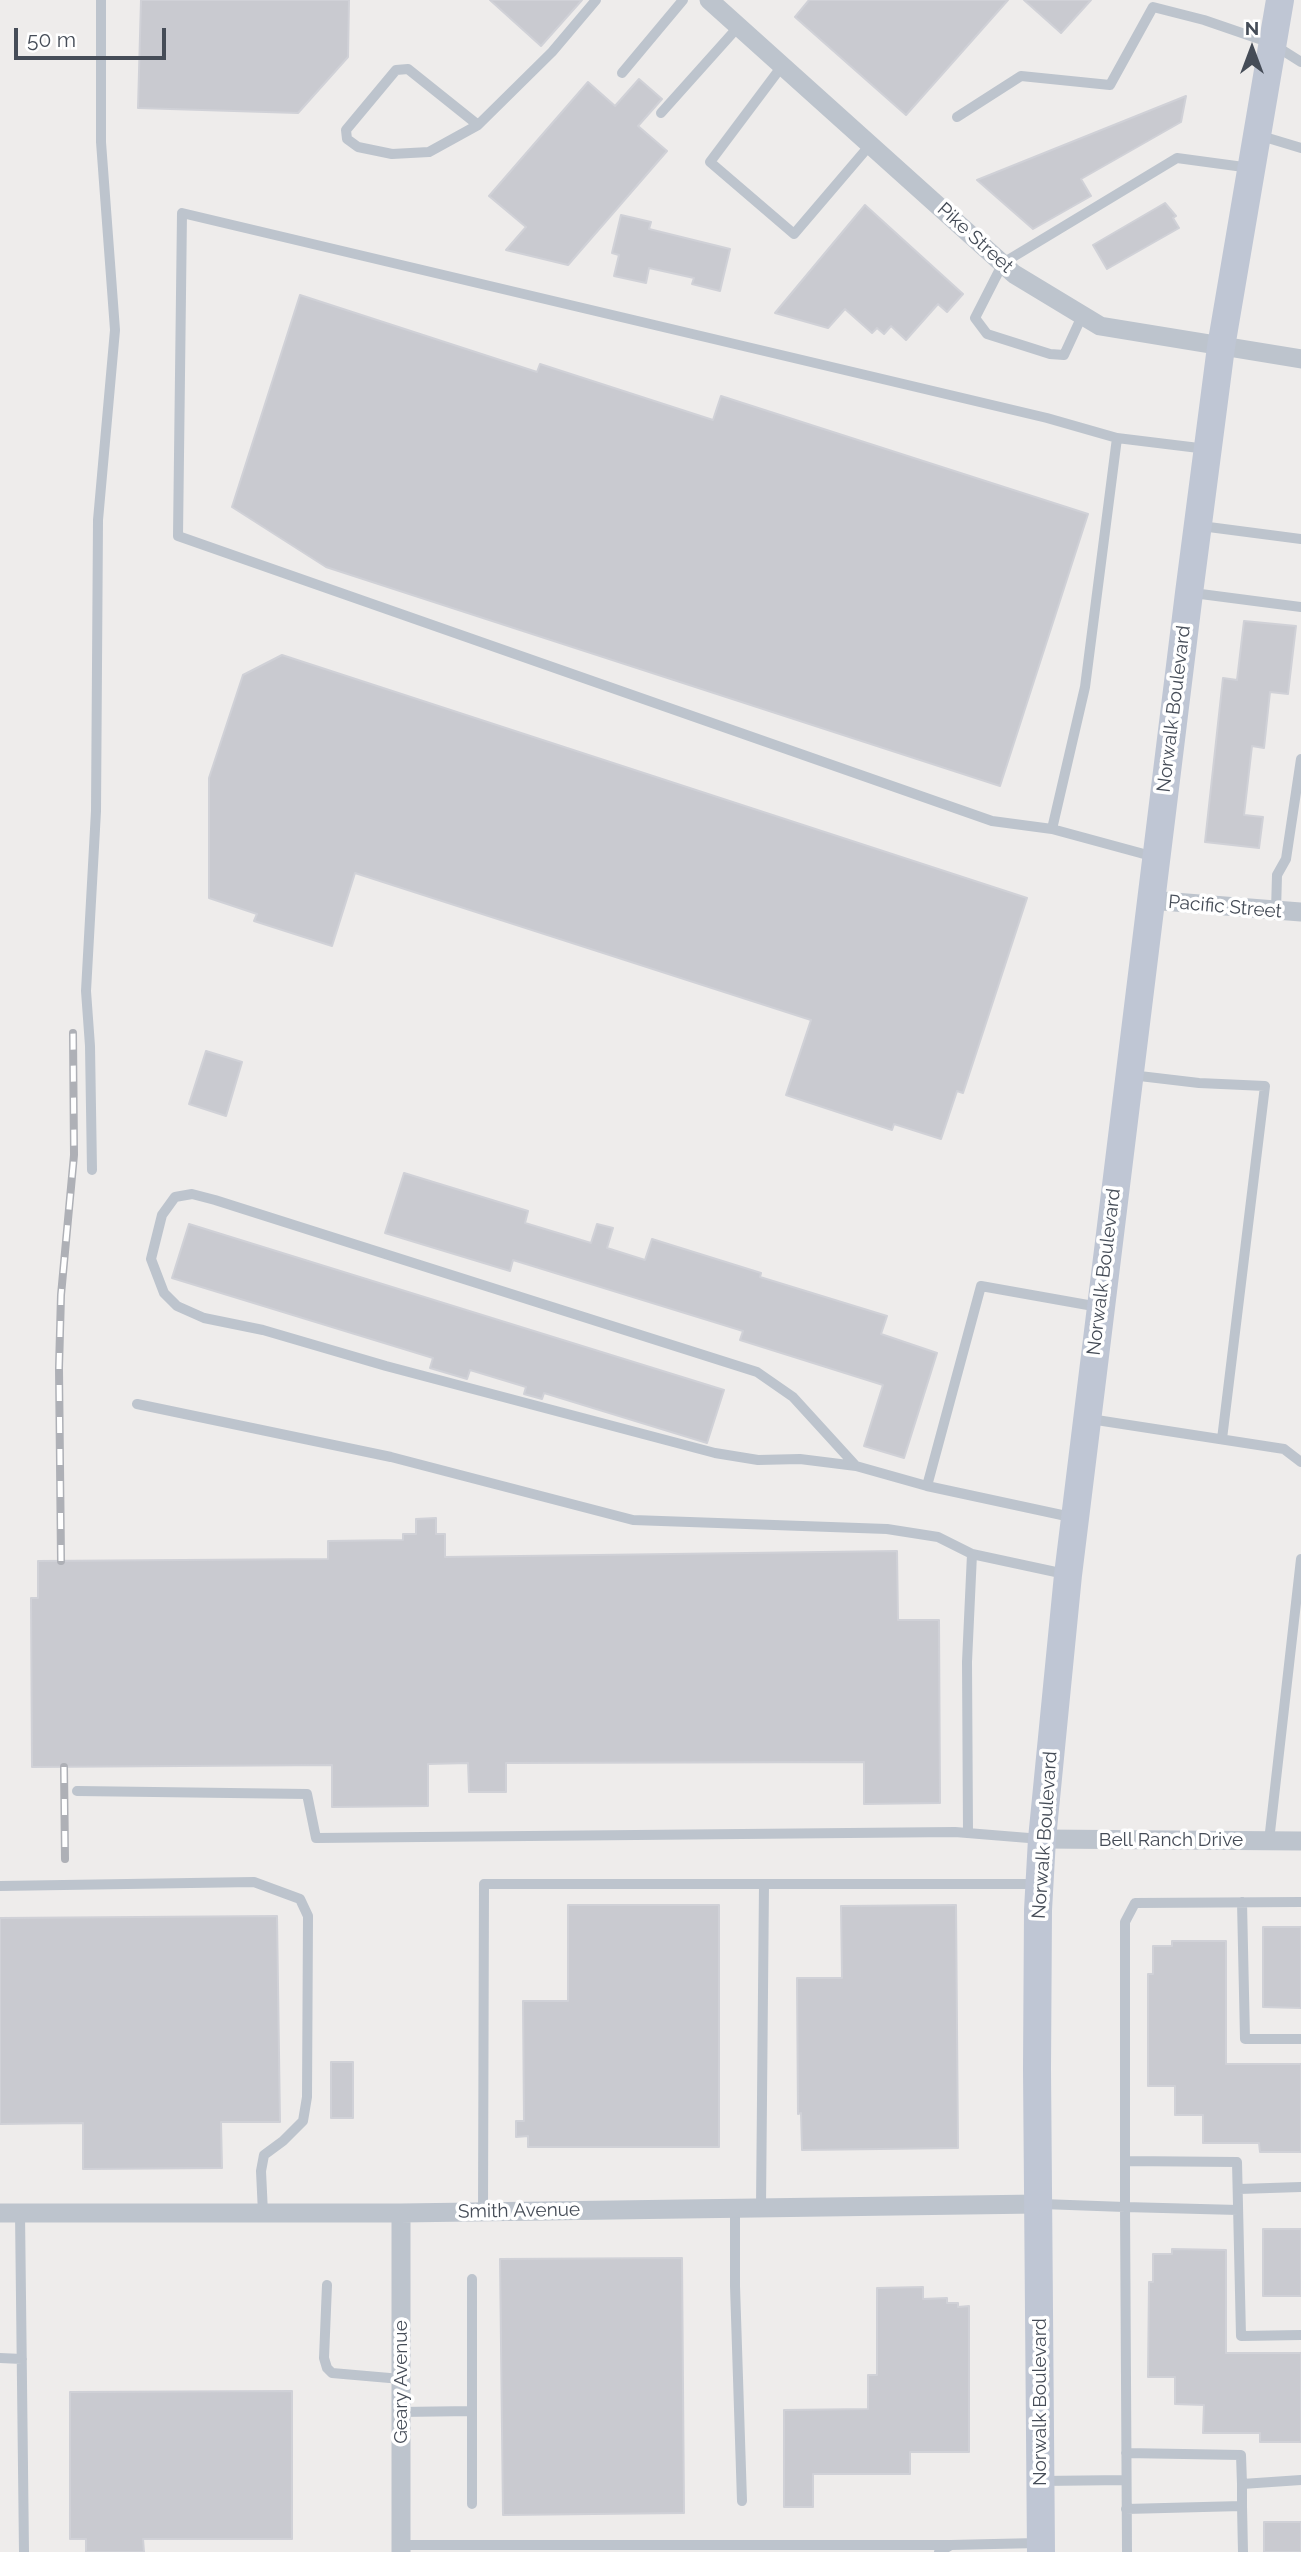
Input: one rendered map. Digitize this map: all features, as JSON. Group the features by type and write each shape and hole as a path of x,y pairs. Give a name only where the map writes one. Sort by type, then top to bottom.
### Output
{"main road":[{"name":"Norwalk Boulevard","path":"1041,2547 1038,2204 1042,1839 1068,1575 1149,900 1221,347 1280,0"}],"street":[{"name":"Pike Street","path":"710,0 1014,274 1082,316 1100,326 1301,359"},
{"name":"Pacific Street","path":"1149,900 1301,912"},
{"name":"Bell Ranch Drive","path":"1042,1839 1301,1841"},
{"name":"Smith Avenue","path":"10,2213 401,2213 1038,2204"},
{"name":"Geary Avenue","path":"401,2213 401,2548"}],"lane":[{"path":"92,1170 90,1046 86,991 96,811 98,520 116,330 101,142 101,0"},
{"path":"478,125 408,69 396,70 346,130 347,139 358,147 393,154 429,152 478,125 552,52 596,0"},
{"path":"622,73 683,0"},
{"path":"957,117 1021,76 1110,85 1154,3 1271,43 1301,62"},
{"path":"660,113 738,27"},
{"path":"782,65 709,162 794,234 870,145"},
{"path":"1256,135 1301,148"},
{"path":"1082,316 1064,355 1050,354 987,334 975,318 1003,263 1177,158 1251,168"},
{"path":"1155,857 1052,829 992,821 178,536 183,213 1047,418 1117,438 1208,449"},
{"path":"1052,829 1085,687 1117,438"},
{"path":"1198,525 1301,539"},
{"path":"1189,593 1301,607"},
{"path":"1276,911 1276,875 1286,859 1301,759"},
{"path":"1128,1075 1199,1083 1265,1086 1222,1440"},
{"path":"856,1466 793,1397 757,1372 215,1200 192,1194 175,1197 162,1215 151,1259 164,1293 177,1306 204,1318 263,1330 386,1366 715,1453 758,1460 800,1459 856,1466 927,1486 1075,1518"},
{"path":"927,1486 981,1286 1100,1307"},
{"path":"136,1404 391,1457 633,1520 887,1529 937,1538 972,1554 1068,1575"},
{"path":"1086,1419 1284,1449 1301,1462"},
{"path":"968,1833 967,1662 972,1554"},
{"path":"1269,1840 1301,1559"},
{"path":"77,1790 307,1794 316,1838 968,1833 1042,1839"},
{"path":"0,1886 254,1882 300,1899 308,1916 307,2097 303,2121 264,2155 261,2171 263,2213"},
{"path":"483,2211 484,1884 1040,1884"},
{"path":"761,2206 764,1884"},
{"path":"1242,1902 1245,2039 1301,2039"},
{"path":"1127,2552 1125,1922 1135,1903 1301,1902"},
{"path":"1125,2161 1237,2162 1241,2336 1301,2335"},
{"path":"1238,2189 1301,2187"},
{"path":"1038,2204 1238,2210"},
{"path":"735,2207 742,2501"},
{"path":"10,2213 22,2359 24,2552"},
{"path":"472,2279 472,2504"},
{"path":"327,2285 324,2358 327,2368 332,2373 401,2379"},
{"path":"0,2358 22,2359"},
{"path":"401,2412 472,2412"},
{"path":"1126,2453 1241,2455 1242,2552"},
{"path":"1041,2481 1126,2480"},
{"path":"1242,2484 1301,2480"},
{"path":"1126,2509 1242,2506"},
{"path":"939,2552 951,2545"},
{"path":"401,2548 951,2545 1041,2547"}],"building":[{"path":"141,0 349,0 348,57 298,113 138,108"},
{"path":"490,0 582,0 541,46"},
{"path":"809,0 1008,0 906,115 795,17"},
{"path":"1024,0 1091,0 1061,33"},
{"path":"639,79 662,99 638,126 667,151 568,265 506,250 526,227 489,196 588,82 615,106"},
{"path":"1186,96 1181,122 1081,179 1091,196 1033,229 977,180"},
{"path":"1165,203 1176,216 1173,218 1179,228 1107,269 1093,245"},
{"path":"865,205 963,294 947,312 938,304 906,340 891,326 884,334 877,328 872,333 845,309 828,328 775,313"},
{"path":"621,215 651,222 649,229 730,249 720,291 692,284 694,278 649,268 646,283 614,276 619,255 612,253"},
{"path":"300,295 537,372 540,364 713,420 721,396 1088,514 1000,786 326,567 232,507"},
{"path":"1244,621 1296,626 1288,694 1270,692 1264,748 1252,746 1244,815 1263,817 1259,848 1205,842 1223,678 1237,680"},
{"path":"282,655 1027,898 963,1093 957,1091 941,1139 894,1124 892,1130 786,1095 811,1020 355,873 332,946 254,921 257,914 209,898 209,778 243,675"},
{"path":"206,1051 242,1062 226,1116 189,1104"},
{"path":"404,1173 528,1211 525,1223 591,1243 597,1224 613,1228 607,1248 645,1260 652,1239 761,1273 760,1277 887,1316 881,1334 937,1353 904,1458 864,1446 883,1385 740,1340 743,1331 513,1260 510,1271 385,1233"},
{"path":"189,1224 724,1390 707,1443 544,1393 542,1399 524,1394 526,1387 470,1370 467,1379 430,1368 433,1358 172,1278"},
{"path":"436,1518 436,1534 445,1534 445,1557 897,1551 898,1620 939,1620 940,1803 864,1804 864,1762 506,1763 506,1792 469,1792 468,1763 428,1764 428,1806 332,1807 332,1765 32,1767 31,1598 38,1598 38,1561 328,1559 328,1541 403,1540 403,1534 416,1534 416,1519"},
{"path":"568,1905 719,1905 719,2147 528,2147 528,2136 516,2137 516,2121 524,2121 523,2001 568,2001"},
{"path":"956,1905 958,2148 802,2150 801,2113 798,2114 797,1978 842,1978 841,1906"},
{"path":"277,1916 280,2122 221,2122 222,2168 83,2169 83,2123 0,2124 0,1918"},
{"path":"1263,1927 1301,1927 1301,2008 1263,2007"},
{"path":"1172,1941 1226,1941 1226,2064 1301,2064 1301,2152 1260,2152 1259,2143 1203,2143 1203,2115 1175,2115 1175,2086 1148,2086 1148,1974 1153,1974 1153,1946 1172,1946"},
{"path":"331,2062 353,2062 353,2118 331,2118"},
{"path":"1263,2229 1301,2229 1301,2296 1263,2296"},
{"path":"1172,2249 1226,2250 1226,2353 1301,2353 1301,2442 1260,2442 1260,2433 1203,2433 1204,2405 1175,2404 1175,2377 1148,2377 1149,2282 1153,2282 1153,2254 1172,2254"},
{"path":"682,2258 684,2513 503,2515 500,2259"},
{"path":"923,2287 923,2299 947,2298 947,2303 958,2303 958,2307 969,2306 969,2452 910,2452 910,2474 813,2474 813,2507 784,2507 784,2410 868,2409 868,2375 877,2375 877,2288"},
{"path":"292,2391 292,2539 143,2539 144,2552 86,2552 86,2539 70,2539 70,2392"},
{"path":"1264,2522 1301,2522 1301,2552 1264,2552"}],"railway":[{"path":"61,1561 59,1368 61,1295 74,1155 73,1033"},
{"path":"64,1767 65,1859"}]}
